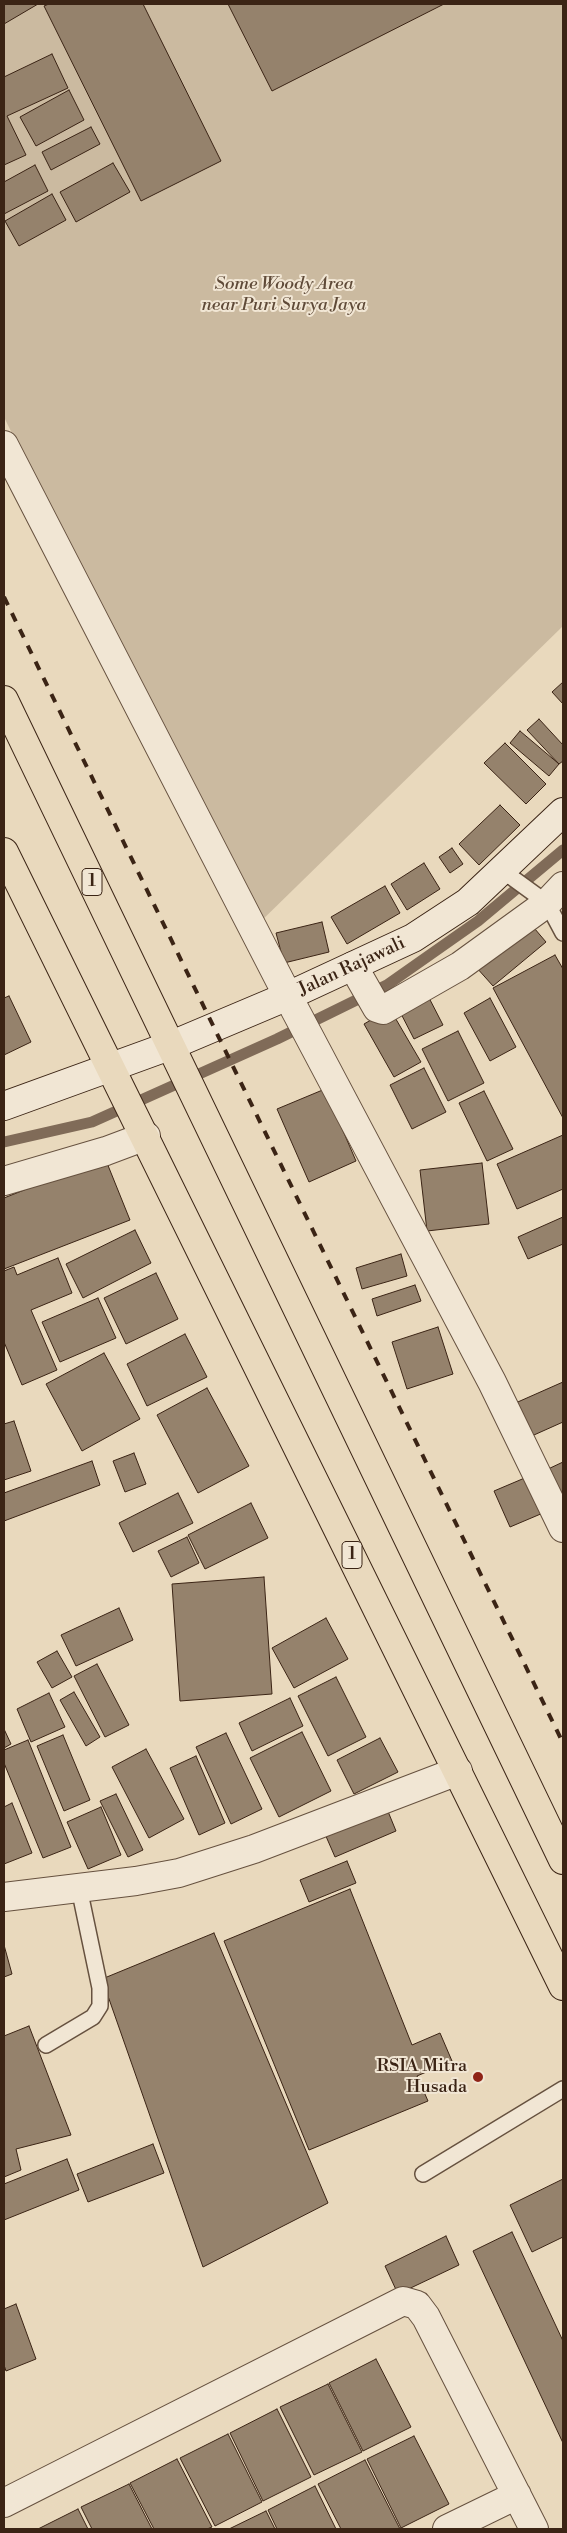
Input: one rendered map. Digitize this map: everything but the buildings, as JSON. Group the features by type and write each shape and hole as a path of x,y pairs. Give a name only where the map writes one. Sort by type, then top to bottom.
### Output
{"highway":[{"name":"1","path":"4,700 563,1860"},
{"name":"1","path":"4,852 112,1075 142,1131 563,1986"}],"street":[{"path":"4,445 291,1001 492,1382 563,1528"},
{"name":"Jalan Rajawali","path":"4,1106 112,1075 176,1054 355,970 413,938 468,902 505,873 563,812"},
{"path":"355,970 377,1008 383,1010 460,966 549,894"},
{"path":"4,1181 106,1151 142,1131"},
{"path":"4,1897 136,1881 179,1873 254,1849 458,1771"},
{"path":"4,2503 403,2301 417,2306 426,2318 534,2529"},
{"path":"447,2529 517,2495"}],"lane":[{"path":"505,873 549,894 563,933"},
{"path":"46,2044 93,2017 100,2006 100,1988 79,1888"},
{"path":"423,2174 563,2089"}],"green space":[{"name":"Some Woody Area near Puri Surya Jaya","path":"4,4 563,4 563,626 253,929 4,417"}],"waterway":[{"path":"4,1142 92,1122 277,1039 387,985 478,921 563,850"}],"railway":[{"path":"4,597 563,1743"}],"place":[{"name":"RSIA Mitra Husada","path":"478,2077"}]}
